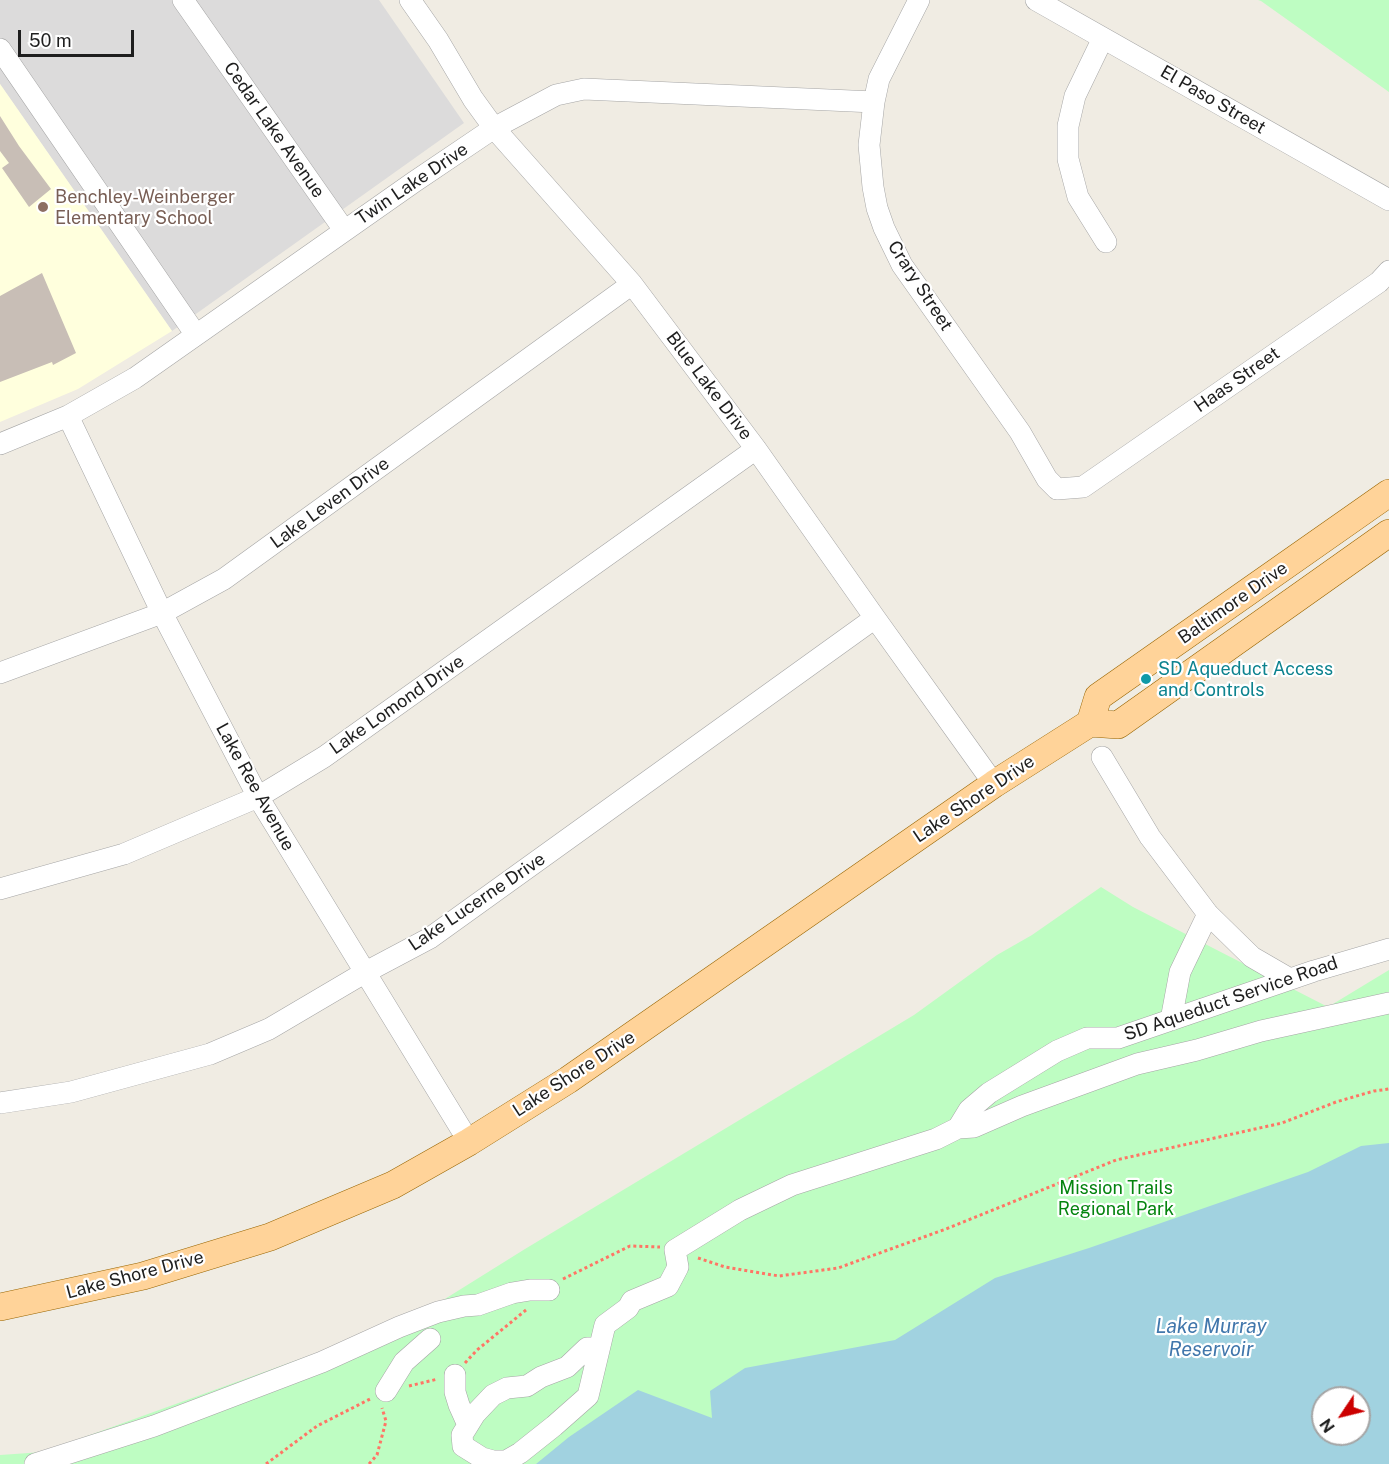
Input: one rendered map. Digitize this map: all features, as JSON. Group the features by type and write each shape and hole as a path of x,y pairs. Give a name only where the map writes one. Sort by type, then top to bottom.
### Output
{"main road":[{"name":"Baltimore Drive","path":"1389,493 1098,697 1090,723 1118,725 1389,533"},
{"name":"Lake Shore Drive","path":"0,1307 143,1276 270,1237 393,1185 469,1142 568,1080 994,784 1090,723"}],"street":[{"name":"Cedar Lake Avenue","path":"183,0 344,230"},
{"name":"Blue Lake Drive","path":"410,0 494,128 632,284 756,449 994,784"},
{"name":"Crary Street","path":"919,0 879,79 874,102 869,145 873,188 884,228 902,265 1020,432 1047,479 1057,489 1083,487"},
{"name":"El Paso Street","path":"1036,0 1389,200"},
{"path":"1103,38 1075,96 1068,126 1068,159 1078,197 1106,242"},
{"path":"0,50 196,335"},
{"name":"Twin Lake Drive","path":"0,444 69,416 135,378 344,230 494,128 556,95 584,89 874,102"},
{"name":"Haas Street","path":"1083,487 1379,282 1389,272"},
{"name":"Lake Leven Drive","path":"0,673 162,613 224,579 632,284"},
{"name":"Lake Ree Avenue","path":"69,416 162,613 258,797 469,1142"},
{"name":"Lake Lomond Drive","path":"0,889 124,854 258,797 324,757 756,449"},
{"name":"Lake Lucerne Drive","path":"0,1103 71,1092 210,1054 269,1029 364,973 430,938 874,618"},
{"path":"1102,757 1149,837 1208,914 1252,957 1290,979"},
{"path":"1171,1020 1180,972 1208,914"},
{"name":"SD Aqueduct Service Road","path":"958,1128 969,1110 989,1093 1058,1051 1087,1038 1118,1038 1290,979 1389,949"},
{"name":"SD Aqueduct Service Road","path":"675,1250 740,1210 792,1185 936,1139 958,1128 974,1127 1022,1106 1137,1064 1197,1050 1261,1030 1389,1003"},
{"path":"598,1348 587,1348 567,1367 541,1377 527,1386 507,1388 493,1395 475,1414 462,1435 463,1446 482,1458 506,1461 520,1453 588,1396 605,1324 628,1308 632,1300 668,1286 678,1267 675,1250"},
{"path":"35,1464 154,1426 322,1362 438,1312 478,1305 512,1293 549,1290"},
{"path":"382,1393 404,1362 430,1339"},
{"path":"455,1375 455,1392 468,1425"}],"path":[{"path":"266,1464 317,1425 382,1393 455,1375 477,1350 567,1276 630,1246 652,1246 675,1250 725,1267 779,1276 838,1268 946,1229 1116,1160 1282,1123 1336,1102 1389,1089"},
{"path":"369,1464 377,1455 386,1421 382,1393"}],"shaded area":[{"path":"0,0 379,0 464,123 172,331 0,84"},
{"name":"Benchley-Weinberger Elementary School","path":"0,84 172,331 78,389 0,422"}],"green space":[{"path":"1258,0 1389,0 1389,92 1261,1"},
{"name":"Mission Trails Regional Park","path":"1101,887 1133,907 1328,1007 1389,970 1389,1464 0,1464 0,1455 43,1452 416,1317 914,1015 997,955 1032,935"}],"water":[{"name":"Lake Murray Reservoir","path":"1389,1143 1389,1464 536,1464 569,1437 638,1390 712,1418 710,1391 745,1368 895,1340 995,1278 1308,1172 1361,1146"}],"building":[{"path":"0,116 51,189 29,207 2,168 9,163 0,151"},
{"path":"42,273 76,353 53,365 52,362 0,382 0,296"}],"place":[{"name":"Benchley-Weinberger Elementary School","path":"43,207"},
{"name":"SD Aqueduct Access and Controls","path":"1146,679"}]}
